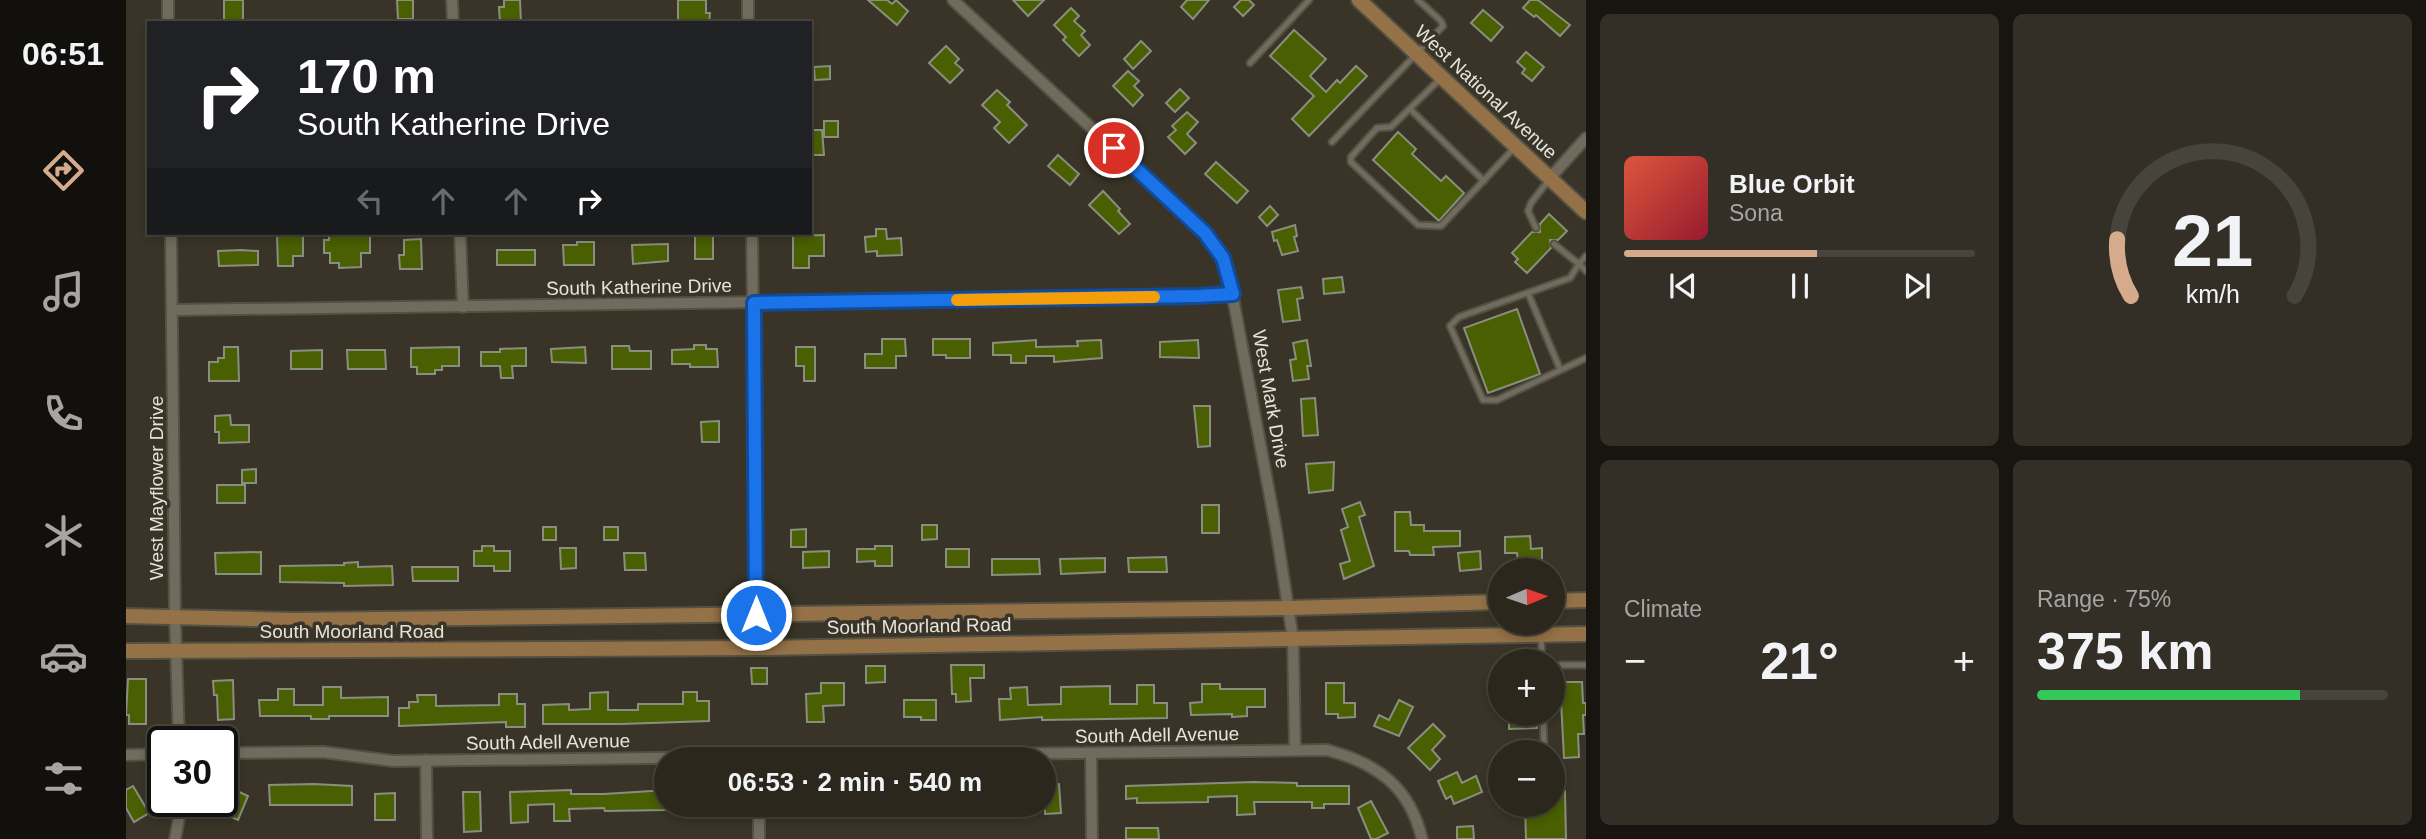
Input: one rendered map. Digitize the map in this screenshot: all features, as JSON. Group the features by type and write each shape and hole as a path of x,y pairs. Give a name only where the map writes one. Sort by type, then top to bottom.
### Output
{"main road":[{"name":"West National Avenue","path":"1359,0 1586,212"},
{"path":"1565,601 1586,600"},
{"name":"South Moorland Road","path":"126,617 294,620 1290,608 1488,602"},
{"name":"South Moorland Road","path":"1565,634 1586,634"},
{"name":"South Moorland Road","path":"126,651 757,648 1541,635"}],"street":[{"path":"168,0 168,21"},
{"path":"452,0 453,21"},
{"path":"748,0 748,21"},
{"name":"West Mark Drive","path":"953,0 1205,233 1223,258 1233,294 1290,608 1295,750"},
{"path":"1550,178 1586,138"},
{"path":"1576,151 1586,160"},
{"name":"West Mayflower Drive","path":"171,235 178,726"},
{"path":"460,235 463,307"},
{"path":"752,235 757,648"},
{"name":"South Katherine Drive","path":"172,310 1233,294"},
{"path":"1295,750 1327,750 1352,757 1385,776 1412,808 1422,839"},
{"name":"South Adell Avenue","path":"1056,754 1295,750"},
{"name":"South Adell Avenue","path":"238,753 323,752 393,761 654,759"},
{"path":"1091,753 1092,839"},
{"path":"126,755 147,754"},
{"path":"426,761 427,839"},
{"path":"175,839 179,817"},
{"path":"759,817 759,839"}],"lane":[{"path":"1250,63 1309,0"},
{"path":"1332,142 1443,26 1418,0"},
{"path":"1442,77 1391,127 1377,128 1351,157 1351,162 1418,225 1441,226 1516,146"},
{"path":"1410,109 1483,181"},
{"path":"1536,228 1528,211 1550,178"},
{"path":"1554,244 1586,271"},
{"path":"1586,256 1570,278 1459,317 1450,326 1483,400 1497,400 1586,358"},
{"path":"1528,293 1560,369"},
{"path":"1541,635 1542,649"},
{"path":"1565,665 1586,664"}],"building":[{"path":"224,0 243,0 243,21 224,20"},
{"path":"397,0 413,0 413,19 398,19"},
{"path":"504,0 520,0 521,21 500,21 499,7 504,7"},
{"path":"678,0 706,0 709,21 678,21"},
{"path":"868,0 887,0 892,4 896,0 908,11 897,25"},
{"path":"1013,0 1044,0 1028,16"},
{"path":"1187,0 1209,0 1193,19 1181,7"},
{"path":"1241,0 1249,0 1254,5 1243,16 1234,7"},
{"path":"1530,0 1538,0 1570,25 1560,36 1536,15 1534,17 1523,8"},
{"path":"1071,8 1079,16 1074,21 1085,31 1081,35 1090,45 1079,56 1063,40 1066,37 1054,25"},
{"path":"1483,10 1503,27 1491,41 1471,23"},
{"path":"1294,30 1326,59 1310,76 1326,92 1337,80 1340,83 1356,66 1367,76 1309,136 1292,119 1314,96 1270,56"},
{"path":"1141,41 1151,51 1133,69 1124,59"},
{"path":"946,46 959,59 955,63 963,70 950,83 929,63"},
{"path":"1526,52 1544,67 1532,81 1522,73 1525,69 1517,62"},
{"path":"830,66 830,79 815,80 814,67"},
{"path":"1128,71 1139,81 1134,86 1143,95 1133,106 1113,86"},
{"path":"1180,89 1189,98 1175,112 1166,103"},
{"path":"997,90 1010,102 1007,105 1027,125 1009,143 994,128 1000,122 982,105"},
{"path":"1187,112 1198,122 1187,134 1196,143 1185,154 1168,137 1176,130 1172,126"},
{"path":"824,121 838,121 838,137 824,137"},
{"path":"812,130 822,130 824,155 812,155"},
{"path":"1398,132 1416,149 1412,154 1441,181 1446,176 1464,193 1439,221 1373,160"},
{"path":"1058,155 1079,174 1070,185 1048,166"},
{"path":"1216,162 1248,191 1237,203 1205,174"},
{"path":"1103,191 1130,224 1119,234 1089,205"},
{"path":"1270,206 1278,215 1267,226 1259,217"},
{"path":"1549,214 1567,231 1558,240 1550,240 1551,248 1527,273 1515,262 1518,259 1512,253 1532,232 1540,232 1540,224"},
{"path":"1295,225 1297,236 1294,237 1298,251 1282,255 1272,232"},
{"path":"876,229 886,229 887,239 901,238 902,255 877,256 877,251 866,252 865,237 876,236"},
{"path":"303,235 303,256 293,256 293,266 278,266 277,236"},
{"path":"329,235 370,235 370,253 361,253 361,267 339,268 339,263 330,263 330,253 324,253 324,240 329,240"},
{"path":"695,235 713,235 713,259 695,259"},
{"path":"824,235 824,256 809,256 809,268 793,268 793,236"},
{"path":"421,239 422,269 400,269 399,255 404,255 404,240"},
{"path":"577,242 594,242 594,265 564,265 563,245 577,245"},
{"path":"668,244 668,261 633,264 632,245"},
{"path":"497,250 535,250 535,265 497,265"},
{"path":"218,251 258,251 258,265 219,266"},
{"path":"1342,277 1344,292 1324,294 1323,279"},
{"path":"1301,287 1303,298 1297,299 1300,320 1283,322 1278,290"},
{"path":"1517,309 1540,374 1488,393 1464,328"},
{"path":"882,339 905,339 906,356 896,356 896,368 865,368 865,354 882,354"},
{"path":"933,339 970,339 970,358 933,355"},
{"path":"1036,340 1036,347 1078,346 1077,341 1101,340 1102,358 1054,362 1054,356 1026,356 1026,363 1011,363 1011,355 993,355 993,343"},
{"path":"1198,340 1199,358 1160,357 1160,342"},
{"path":"1307,340 1311,366 1307,366 1309,379 1293,381 1290,360 1296,359 1293,343"},
{"path":"694,345 717,349 718,367 672,364 672,350 694,349"},
{"path":"612,346 629,346 630,351 651,351 651,369 612,369"},
{"path":"224,347 238,347 239,381 209,381 209,362 218,362 218,358 224,358"},
{"path":"459,347 459,366 442,366 442,370 435,370 435,374 417,374 417,367 411,367 411,348"},
{"path":"585,347 586,363 552,362 551,349"},
{"path":"796,347 815,347 815,381 804,381 804,366 796,366"},
{"path":"526,348 526,366 512,366 513,378 501,378 500,366 481,366 481,352"},
{"path":"322,350 322,369 291,369 291,351"},
{"path":"347,350 385,350 386,369 348,369"},
{"path":"1315,398 1318,435 1303,436 1301,399"},
{"path":"1194,406 1210,406 1210,446 1198,447"},
{"path":"230,415 231,425 249,425 249,442 219,443 219,432 215,432 215,416"},
{"path":"719,421 719,442 702,442 701,422"},
{"path":"1334,462 1333,490 1309,493 1306,464"},
{"path":"256,469 256,483 242,483 242,470"},
{"path":"217,485 245,485 245,503 217,503"},
{"path":"1360,502 1365,515 1359,517 1374,566 1344,579 1340,564 1350,561 1341,530 1348,527 1342,509"},
{"path":"1202,505 1219,505 1219,533 1202,533"},
{"path":"1395,512 1410,512 1411,525 1424,525 1424,531 1460,531 1460,546 1433,547 1434,555 1410,555 1409,551 1395,551"},
{"path":"922,525 937,525 937,539 922,540"},
{"path":"543,527 556,527 556,540 543,540"},
{"path":"604,527 618,527 618,540 604,540"},
{"path":"806,529 806,547 791,547 791,530"},
{"path":"1530,536 1531,549 1542,548 1542,558 1517,558 1517,553 1505,553 1505,537"},
{"path":"482,546 494,546 494,551 510,551 510,571 494,571 494,566 474,566 474,551 482,551"},
{"path":"875,546 892,546 892,566 875,566 875,561 857,562 857,549 875,549"},
{"path":"560,548 576,548 576,568 561,569"},
{"path":"946,549 969,549 969,567 946,567"},
{"path":"829,551 829,567 803,568 803,552"},
{"path":"1480,551 1481,569 1460,571 1458,553"},
{"path":"261,552 261,574 216,574 215,553"},
{"path":"624,553 645,553 646,570 625,570"},
{"path":"1166,557 1167,572 1129,572 1128,558"},
{"path":"1105,558 1105,572 1061,574 1060,559"},
{"path":"992,559 1039,559 1040,574 992,575"},
{"path":"358,562 358,567 392,566 393,585 344,586 344,583 280,582 280,566 344,565"},
{"path":"412,567 458,567 458,581 413,581"},
{"path":"951,665 984,665 984,678 970,678 971,701 956,702 956,694 952,694"},
{"path":"866,666 885,666 885,682 866,683"},
{"path":"751,668 767,668 767,684 752,684"},
{"path":"128,679 146,679 146,724 129,724 129,715 126,715"},
{"path":"233,680 234,719 218,720 217,695 214,695 213,681"},
{"path":"1565,682 1582,682 1586,715 1583,715 1584,734 1578,734 1579,757 1565,758"},
{"path":"821,683 844,683 844,705 823,706 824,722 807,722 806,694 821,693"},
{"path":"1326,683 1344,683 1344,703 1355,703 1355,717 1338,718 1338,714 1326,714"},
{"path":"1202,684 1220,684 1220,689 1265,689 1265,707 1247,707 1247,716 1191,715 1190,703 1202,702"},
{"path":"1137,685 1154,685 1154,703 1167,703 1167,718 1042,720 1042,717 1000,720 999,699 1011,699 1010,688 1027,687 1028,705 1061,704 1061,687 1110,686 1110,704 1137,704"},
{"path":"323,687 341,687 341,698 388,697 388,716 329,716 329,719 311,719 311,716 260,716 259,700 278,700 278,689 294,689 294,705 323,705"},
{"path":"608,692 608,710 638,710 638,704 683,704 683,692 697,692 697,701 709,701 709,721 543,724 543,705 569,704 569,710 590,709 590,693"},
{"path":"499,694 517,694 517,704 525,704 525,727 506,727 506,722 399,726 399,708 409,708 409,702 418,702 417,695 436,695 436,706 499,705"},
{"path":"904,700 936,700 936,720 904,717"},
{"path":"1399,700 1413,707 1399,736 1374,726 1379,715 1389,720"},
{"path":"1433,724 1445,736 1432,750 1440,759 1430,770 1408,748"},
{"path":"1509,726 1537,726 1537,728 1509,729"},
{"path":"1457,772 1462,783 1476,776 1482,792 1454,804 1451,796 1446,799 1438,781"},
{"path":"1297,783 1297,786 1349,786 1349,804 1324,804 1324,808 1312,808 1312,802 1254,802 1255,814 1237,815 1237,796 1208,797 1208,802 1137,803 1137,798 1126,799 1126,786"},
{"path":"1056,784 1059,784 1061,813 1056,813"},
{"path":"269,785 352,786 352,805 270,805"},
{"path":"133,786 147,810 147,814 134,822 126,808 126,790"},
{"path":"571,790 571,794 604,794 654,791 654,810 569,809 570,821 554,821 554,804 528,805 528,822 511,823 510,792"},
{"path":"238,791 248,796 238,820 231,817 238,817"},
{"path":"1565,791 1566,839 1526,839 1525,817 1565,817"},
{"path":"463,792 480,792 481,831 464,832"},
{"path":"395,793 395,820 375,820 375,794"},
{"path":"1371,801 1388,833 1376,839 1371,839 1358,808"},
{"path":"1473,826 1474,839 1457,839 1457,827"},
{"path":"1126,828 1158,828 1159,839 1126,839"}],"slow traffic":[{"path":"957,300 1154,297"}],"route":[{"path":"756,615 754,303 1233,294 1223,258 1205,233 1114,148"}]}
